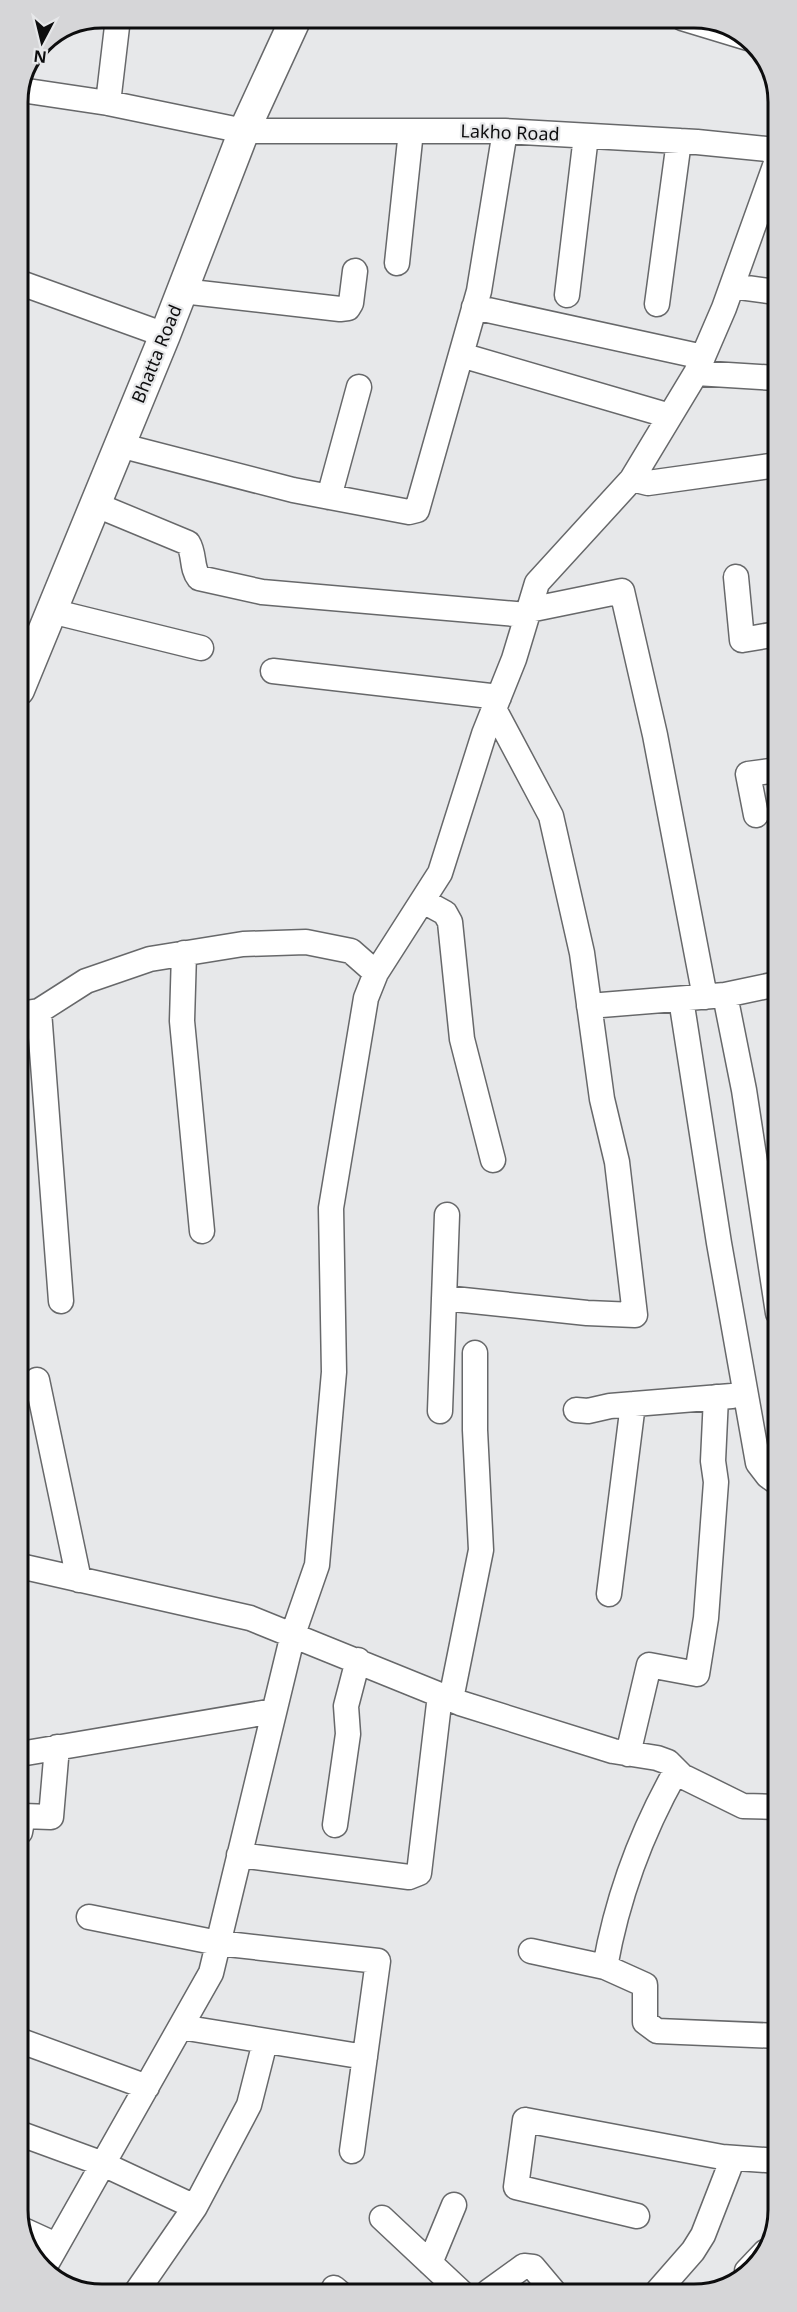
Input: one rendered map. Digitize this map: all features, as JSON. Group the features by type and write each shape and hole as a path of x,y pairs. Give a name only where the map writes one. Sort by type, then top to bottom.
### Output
{"main road":[{"name":"Bhatta Road","path":"28,668 165,335 244,131 291,29"}],"street":[{"path":"108,103 117,29"},
{"name":"Lakho Road","path":"30,91 108,103 244,131 505,131 679,141 768,149"},
{"path":"397,263 411,131"},
{"path":"119,445 293,490 409,512 417,510 474,308 505,131"},
{"path":"567,295 586,136"},
{"path":"657,304 679,141"},
{"path":"48,2259 211,1973 293,1634 317,1565 334,1372 330,1208 366,998 376,973 440,873 537,583 632,479 700,365 732,286 768,185"},
{"path":"182,291 340,309 348,308 351,303 356,271"},
{"path":"28,286 165,335"},
{"path":"732,286 768,291"},
{"path":"474,308 700,365 768,377"},
{"path":"461,355 670,416"},
{"path":"329,497 359,387"},
{"path":"632,479 648,483 768,466"},
{"path":"94,504 188,543 193,550 195,573 199,578 262,591 528,613 622,591 715,996 744,1090 768,1247"},
{"path":"736,578 742,640 768,636"},
{"path":"51,611 201,648"},
{"path":"273,671 496,703"},
{"path":"444,1298 587,1313 635,1315 617,1162 602,1099 582,953 551,816 496,703"},
{"path":"756,815 748,774 768,771"},
{"path":"423,901 445,913 450,922 462,1039 494,1160"},
{"path":"61,1301 29,1012 86,981 150,959 243,944 306,942 351,951 376,973"},
{"path":"184,953 182,1021 202,1231"},
{"path":"589,1006 715,996 768,986"},
{"path":"681,999 717,1232 758,1463 768,1473"},
{"path":"440,1411 447,1215"},
{"path":"239,1855 410,1877 419,1873 445,1697 481,1550 475,1430 475,1353"},
{"path":"37,1380 79,1580"},
{"path":"576,1410 588,1411 633,1404 746,1394"},
{"path":"628,1754 649,1665 697,1674 705,1618 716,1482 713,1461 716,1397"},
{"path":"609,1594 633,1404"},
{"path":"28,1568 250,1618 445,1697 628,1754 668,1762 682,1776 743,1806 768,1807"},
{"path":"335,1825 348,1734 345,1706 358,1660"},
{"path":"28,1753 274,1711"},
{"path":"28,1816 51,1817 57,1748"},
{"path":"605,1967 612,1926 652,1817 676,1771"},
{"path":"89,1917 218,1943 378,1961 352,2151"},
{"path":"531,1952 605,1967 645,1985 645,2022 657,2031 768,2036"},
{"path":"181,2027 365,2057"},
{"path":"143,2283 195,2207 249,2105 265,2042"},
{"path":"28,2044 147,2087"},
{"path":"637,2216 516,2187 525,2120 733,2158 768,2160"},
{"path":"28,2137 103,2164 195,2207"},
{"path":"664,2284 693,2251 703,2235 733,2158"},
{"path":"430,2263 454,2205"},
{"path":"382,2218 452,2284"},
{"path":"33,2234 56,2245"},
{"path":"500,2284 524,2266 533,2267 547,2284"}]}
